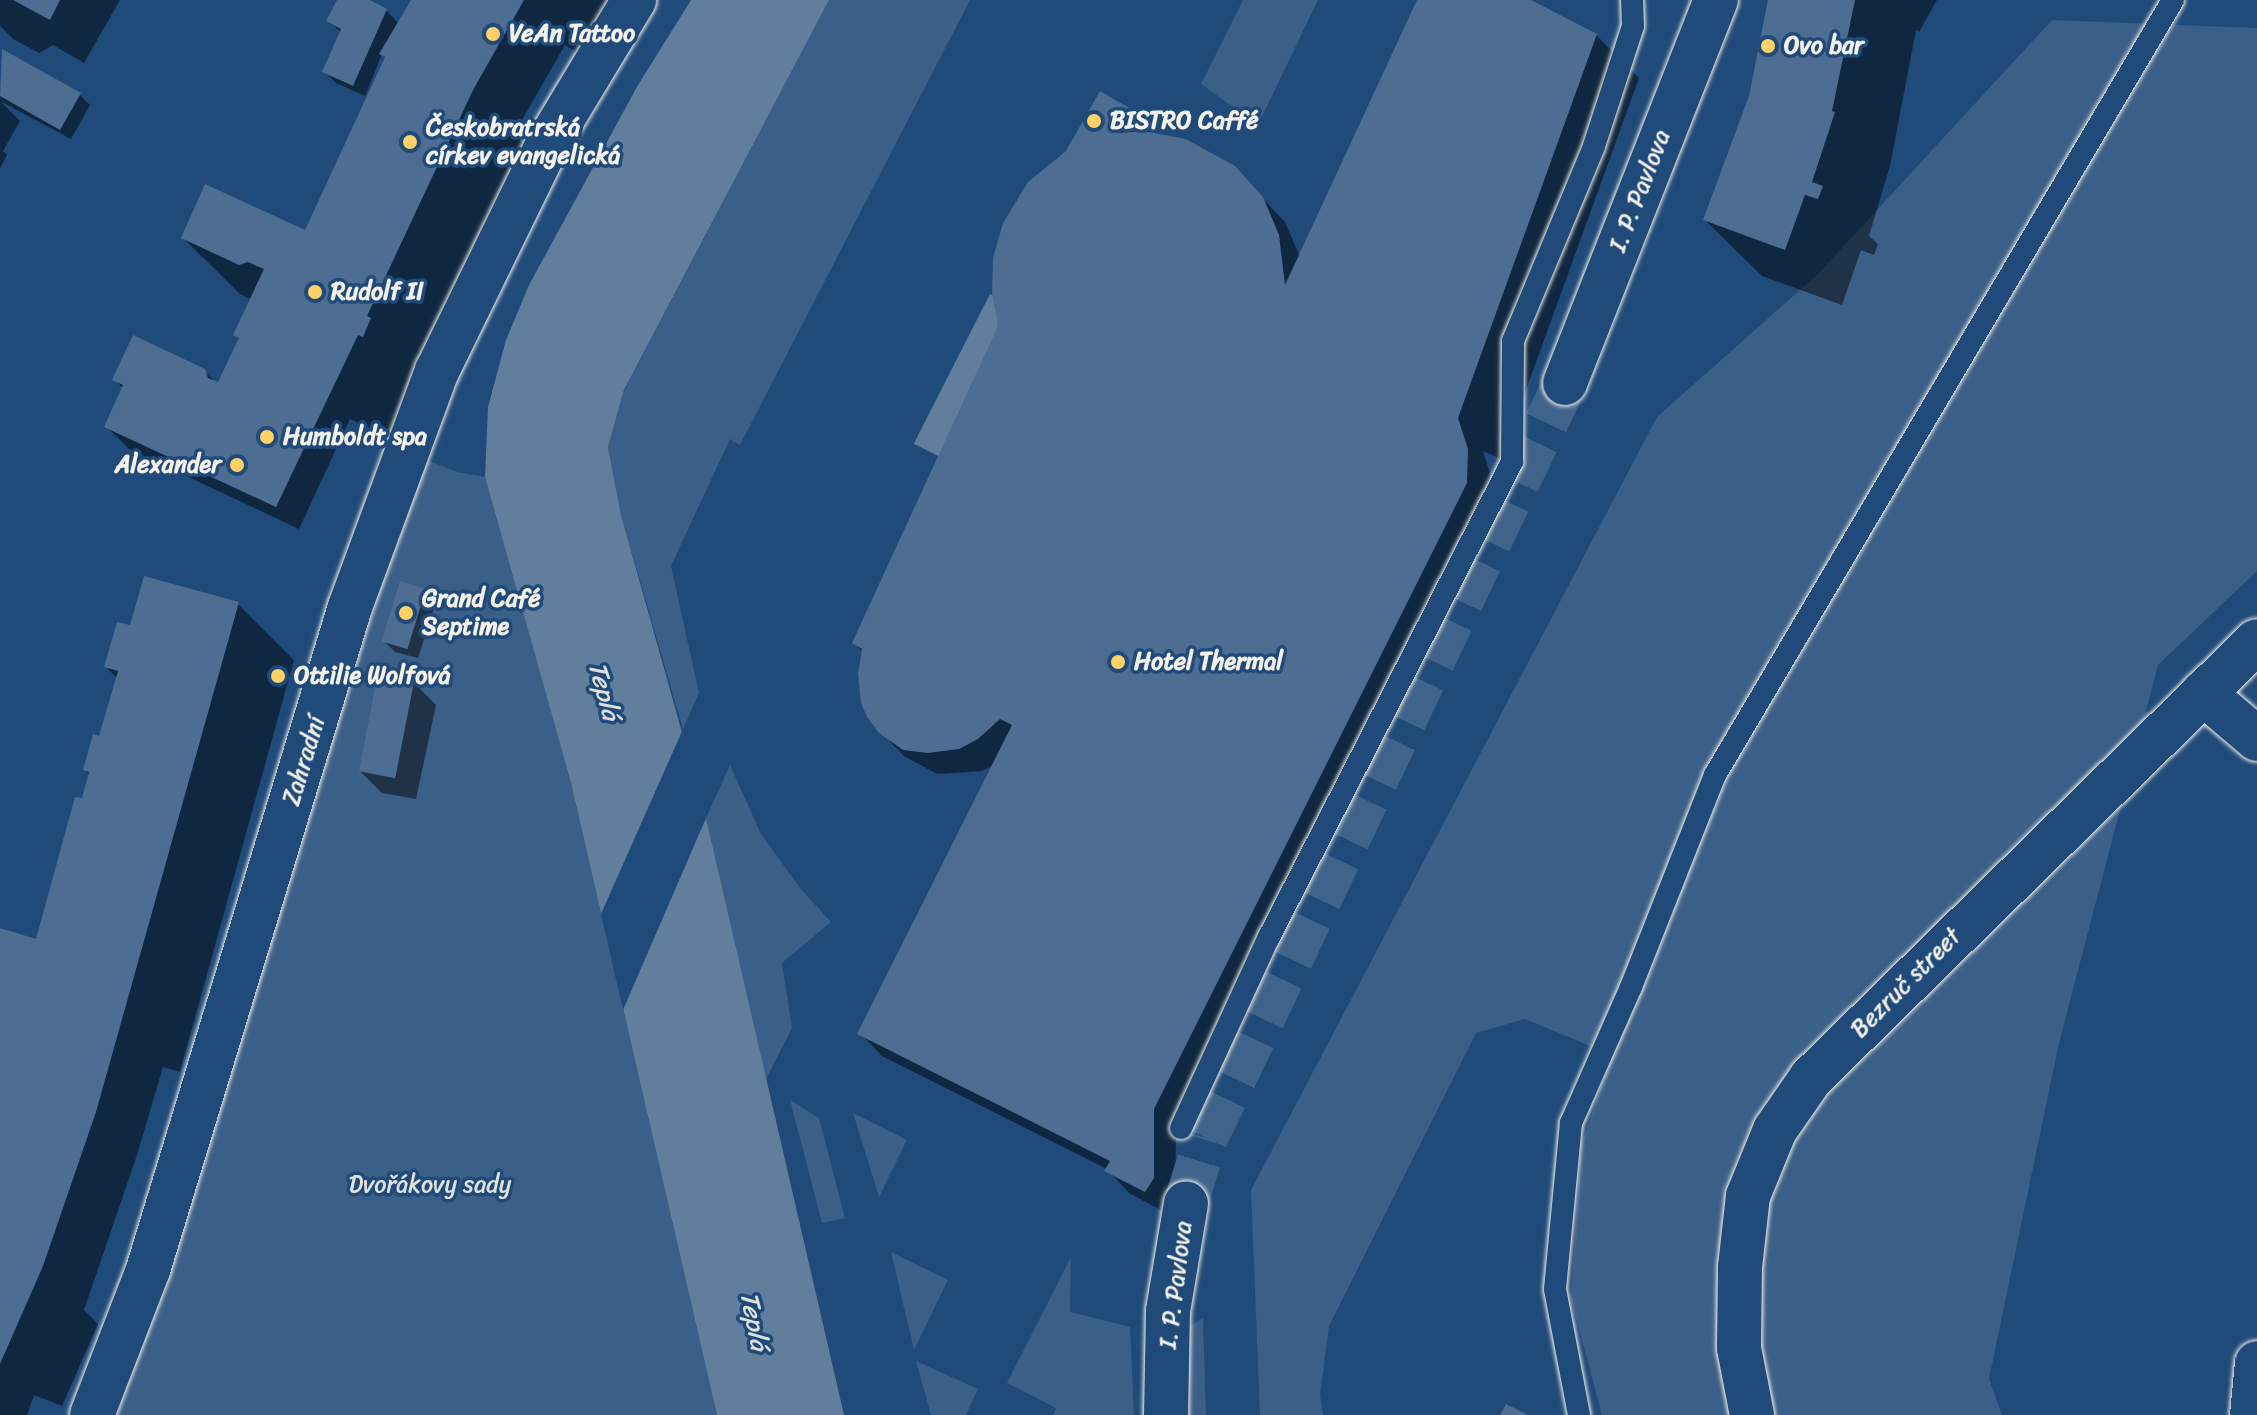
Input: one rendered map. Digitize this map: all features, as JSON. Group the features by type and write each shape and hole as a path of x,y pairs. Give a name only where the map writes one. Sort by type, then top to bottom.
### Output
{"street":[{"name":"Zahradní","path":"92,1415 148,1270 350,607 437,371 549,141 634,0"},
{"name":"I. P. Pavlova","path":"1565,383 1716,0"},
{"name":"Bezruč street","path":"1752,1415 1739,1348 1740,1267 1748,1196 1775,1130 1811,1078 2257,641"},
{"path":"2203,693 2257,739"},
{"name":"I. P. Pavlova","path":"1166,1415 1168,1311 1186,1203"},
{"path":"2252,1415 2257,1363"}],"lane":[{"path":"1181,1128 1269,937 1512,462 1513,341 1594,146 1633,26 1632,0"},
{"path":"1579,1415 1555,1289 1571,1123 1631,987 1715,775 2173,0"}],"green space":[{"path":"829,0 970,0 740,445 730,439 671,566 699,693 683,729 621,515 608,447 624,391"},
{"path":"1243,0 1318,0 1258,125 1201,84"},
{"path":"2052,20 2257,28 2257,571 2158,665 2059,1043 1989,1379 2002,1415 1602,1415 1571,1299 1581,1146 1612,1055 1525,1019 1476,1033 1329,1326 1320,1395 1323,1415 1260,1415 1251,1190 1657,417 1818,274"},
{"name":"Dvořákovy sady","path":"422,458 457,472 485,477 571,783 717,1415 117,1415"},
{"path":"730,765 761,834 800,888 831,922 782,963 792,1028 766,1079 706,818"},
{"path":"790,1100 819,1118 845,1218 822,1223"},
{"path":"853,1113 907,1140 879,1197"},
{"path":"891,1252 948,1280 914,1350"},
{"path":"1071,1257 1070,1312 1130,1327 1134,1415 1053,1415 1056,1408 1007,1383"},
{"path":"1203,1318 1206,1415 1189,1415 1189,1327"},
{"path":"916,1361 978,1389 966,1415 931,1415"}],"water":[{"name":"Teplá","path":"691,0 829,0 624,390 608,447 621,515 706,818 844,1415 717,1415 571,783 485,477 488,407 506,340 529,285 638,85"},
{"path":"990,294 1026,312 949,462 914,444"}],"pier":[{"path":"683,729 706,818 623,1010 601,914"}],"building":[{"path":"13,0 60,0 50,20"},
{"path":"337,0 370,0 387,9 353,86 322,72 341,29 326,21"},
{"path":"411,0 524,0 473,90 367,316 371,318 363,337 358,335 276,507 104,427 123,385 112,380 133,335 205,369 208,378 218,382 239,338 233,335 264,269 248,262 239,265 181,238 205,184 305,230 385,57 379,54"},
{"name":"Hotel Thermal","path":"1417,0 1531,0 1597,34 1458,418 1468,449 1467,483 1154,1109 1154,1178 1145,1192 1104,1171 1110,1161 857,1034 1012,725 1000,719 978,739 959,749 928,753 903,750 879,733 867,717 861,703 858,674 862,649 852,643 998,326 992,292 993,258 1003,223 1028,182 1066,151 1100,91 1131,109 1118,133 1144,131 1186,139 1235,166 1263,197 1279,235 1285,285"},
{"path":"1768,0 1855,0 1832,111 1835,112 1812,182 1823,186 1818,199 1805,195 1785,250 1703,220 1749,96"},
{"path":"2,49 81,93 60,130 0,96"},
{"path":"144,576 239,602 96,1112 43,1266 0,1364 0,928 36,939 75,797 82,798 89,772 83,770 93,734 99,736 118,671 104,667 117,622 130,625"},
{"path":"400,581 426,589 407,649 382,641"},
{"path":"378,673 414,680 395,778 359,771"},
{"path":"1506,1404 1528,1415 1500,1415"}],"tunnel":[{"path":"1186,1203 1206,1138 1565,383"}],"place":[{"name":"VeAn Tattoo","path":"493,34"},
{"name":"Ovo bar","path":"1768,46"},
{"name":"BISTRO Caffé","path":"1094,121"},
{"name":"Českobratrská církev evangelická","path":"410,142"},
{"name":"Rudolf II","path":"315,292"},
{"name":"Humboldt spa","path":"267,437"},
{"name":"Alexander","path":"237,465"},
{"name":"Grand Café Septime","path":"406,613"},
{"name":"Hotel Thermal","path":"1118,662"},
{"name":"Ottilie Wolfová","path":"278,676"}]}
